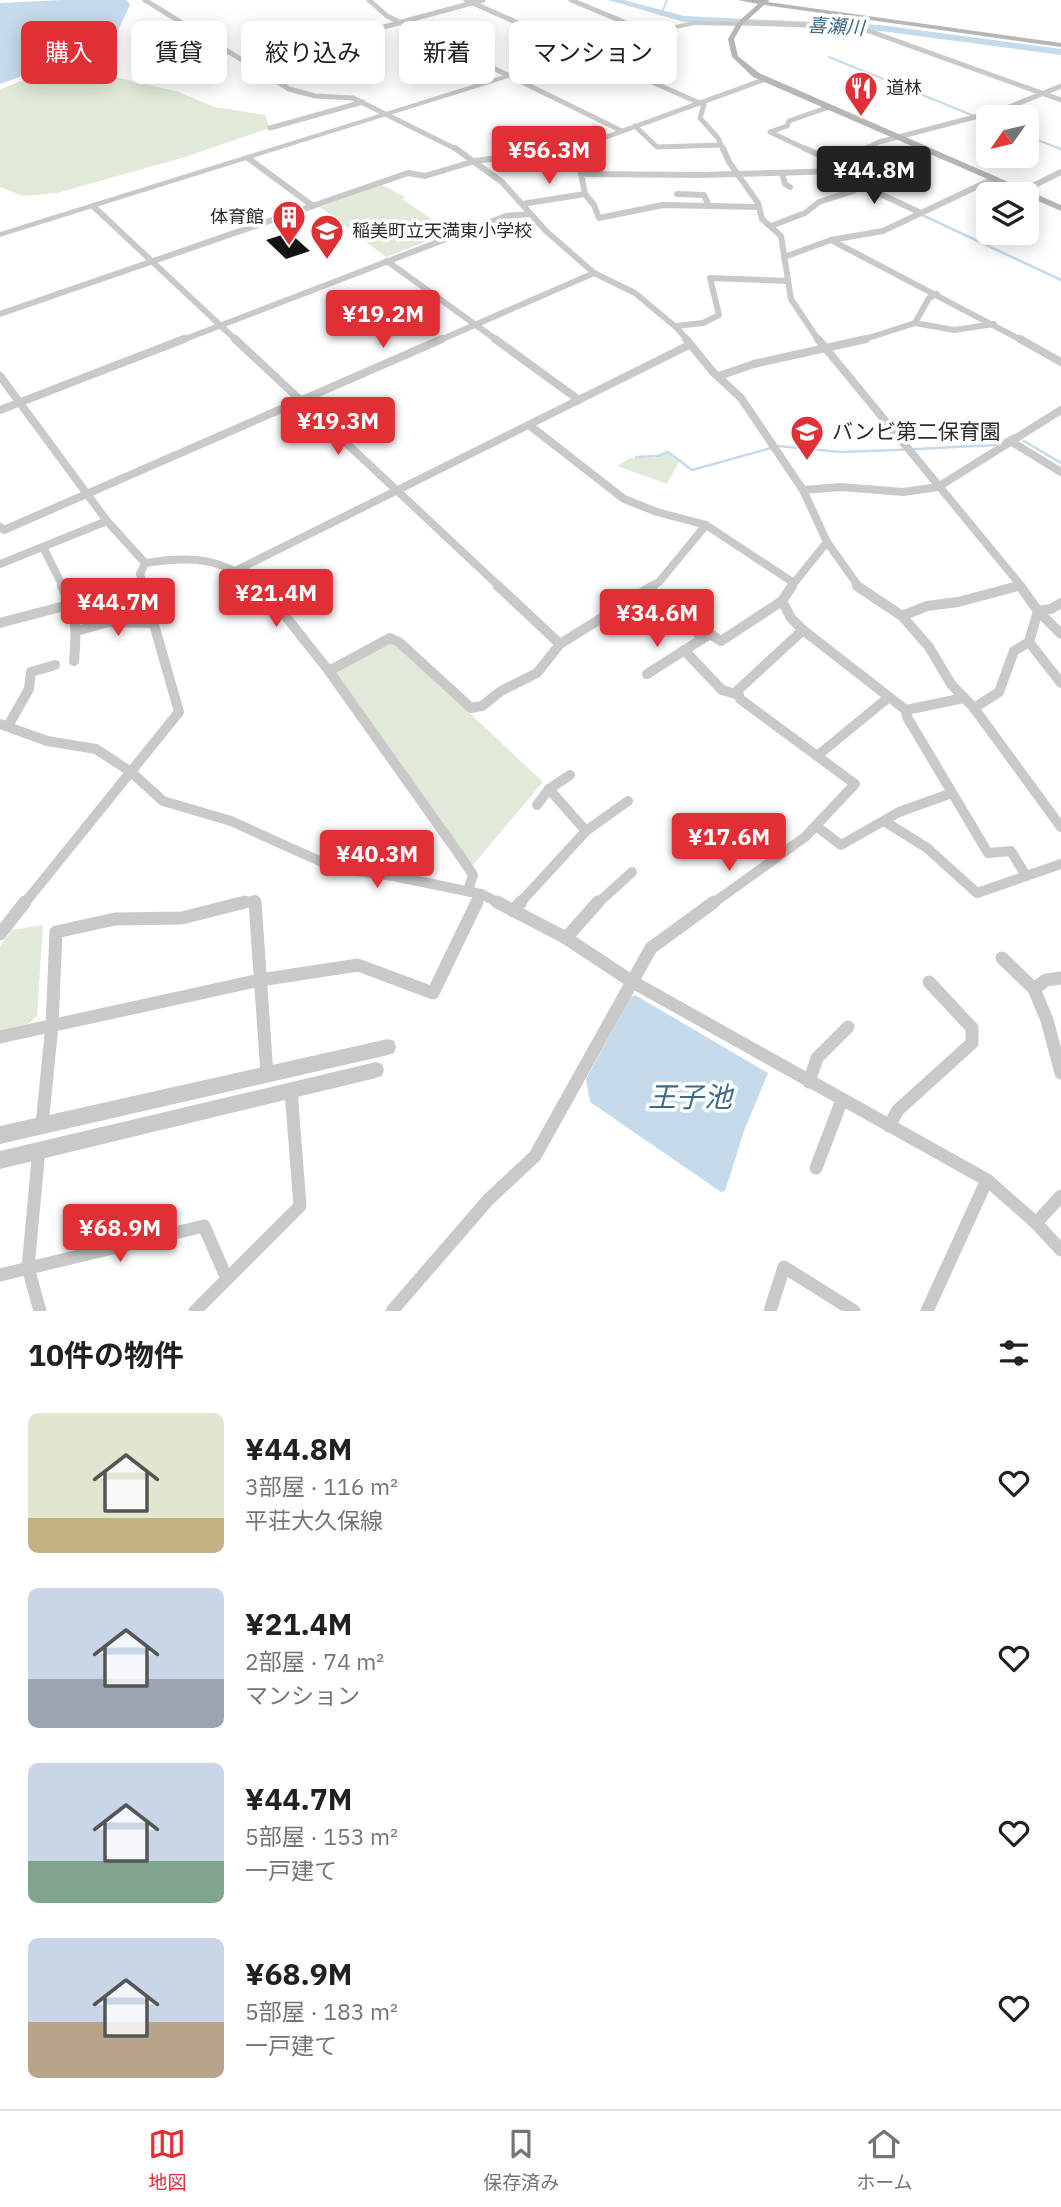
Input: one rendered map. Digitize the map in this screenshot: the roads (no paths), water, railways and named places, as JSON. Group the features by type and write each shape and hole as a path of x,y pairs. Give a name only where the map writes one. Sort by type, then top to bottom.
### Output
{"main road":[{"path":"741,0 1061,45"},
{"path":"764,2 742,22 731,39 735,57 744,67 763,80 1000,182"},
{"path":"1039,198 1061,208"}],"street":[{"path":"145,0 241,60"},
{"path":"369,0 387,16 400,21"},
{"path":"466,0 513,21"},
{"path":"407,21 484,0"},
{"path":"571,0 622,21"},
{"path":"677,26 695,23 742,22 866,30 1061,100"},
{"path":"870,41 884,36"},
{"path":"0,235 509,76"},
{"path":"0,314 408,173 425,176 475,161 576,148 763,80"},
{"path":"281,84 302,94 352,98 363,102 457,149 502,182 530,214 594,273 635,293 675,327 741,398 803,490 827,542 857,586 902,616 929,647 951,684 974,708 1061,827"},
{"path":"529,84 622,131"},
{"path":"656,84 704,105 700,118 721,145 729,162 758,203 762,219 781,236 791,299 824,349 1038,611 1061,634"},
{"path":"841,169 848,157 856,151 1002,110 1061,86"},
{"path":"270,128 363,102"},
{"path":"826,107 789,121 787,126 770,132 860,180 861,185 921,213"},
{"path":"635,126 657,147 721,145"},
{"path":"576,148 583,174 584,194 594,205 599,218 653,206 757,207"},
{"path":"248,158 313,206"},
{"path":"583,174 782,173 841,169"},
{"path":"1039,183 1061,172"},
{"path":"782,173 785,184 790,187"},
{"path":"784,257 831,240 883,231 993,179"},
{"path":"771,226 797,217 819,202 853,191 861,185"},
{"path":"522,204 584,194"},
{"path":"677,194 704,195 709,206"},
{"path":"93,206 560,644"},
{"path":"0,410 506,216 530,214"},
{"path":"831,240 994,324 1061,362"},
{"path":"387,261 579,400"},
{"path":"0,527 4,530 594,273"},
{"path":"675,327 703,323 719,315 710,278 787,281"},
{"path":"915,323 929,298 937,294"},
{"path":"719,376 741,366 889,333 915,323 941,330 969,330 994,324"},
{"path":"237,570 689,345"},
{"path":"0,376 107,522 145,563"},
{"path":"803,490 841,487 903,492 937,487 1061,410"},
{"path":"529,425 624,499 657,512 706,525 794,583"},
{"path":"1012,442 1061,472"},
{"path":"0,564 107,522"},
{"path":"329,671 390,638 399,642 471,708 482,706 501,691 537,673 560,644 659,582 706,525"},
{"path":"724,536 733,526"},
{"path":"647,674 710,634 721,640 782,601 827,542"},
{"path":"43,547 72,604 77,631 74,661"},
{"path":"0,1037 260,980 358,965 433,993 474,892 473,875 329,671 268,593 237,570 192,558 145,563"},
{"path":"0,934 179,712 140,575 145,563"},
{"path":"902,616 927,606 958,602 1020,586"},
{"path":"646,590 679,607 702,639"},
{"path":"782,601 791,618 803,630 906,710 907,717 988,853 1011,851 1026,876"},
{"path":"1038,611 1051,609 1061,603"},
{"path":"0,623 72,604"},
{"path":"974,708 999,692 1014,652 1029,642 1038,611"},
{"path":"77,631 107,622 152,623"},
{"path":"738,695 737,691 803,630"},
{"path":"1029,642 1059,677"},
{"path":"392,1311 488,1200 535,1156 651,948 787,851 816,826 855,784 738,695 722,690 684,650"},
{"path":"55,665 31,671 29,689 4,725 47,741 96,749 131,772 163,802 231,821 335,868 474,892 513,911 566,938 631,981 808,1082 987,1180 1036,1223 1061,1250"},
{"path":"817,756 889,697"},
{"path":"906,710 964,698"},
{"path":"537,805 549,789 570,775"},
{"path":"549,789 586,831"},
{"path":"816,826 841,845 899,812 952,793"},
{"path":"513,911 586,831 628,801"},
{"path":"884,821 906,833 938,857 968,888 977,893 1061,864"},
{"path":"566,938 607,892 632,872"},
{"path":"42,1125 52,1025 56,932 115,919 182,918 255,900 267,1074"},
{"path":"1002,958 1034,989 1047,1020 1061,1073"},
{"path":"1034,989 1046,980 1061,978"},
{"path":"889,1126 898,1110 972,1043 972,1028 936,999 929,982"},
{"path":"808,1082 810,1068 833,1039 848,1027"},
{"path":"0,1135 388,1047"},
{"path":"0,1160 376,1070"},
{"path":"195,1311 300,1206 291,1091"},
{"path":"816,1168 842,1100"},
{"path":"39,1149 29,1268 40,1311"},
{"path":"927,1311 987,1180"},
{"path":"1036,1223 1061,1196"},
{"path":"0,1275 204,1226 227,1279"},
{"path":"769,1311 784,1267 854,1311"}],"water":[{"path":"127,0 130,5 117,31 117,21 21,21 21,76 0,84 0,3"},
{"name":"王子池","path":"635,995 768,1073 744,1131 725,1191 721,1192 590,1102 586,1079 631,997"}],"waterway":[{"name":"喜瀬川","path":"613,0 684,19 880,28 1061,52"},
{"path":"661,15 667,0"},
{"path":"829,57 976,117"},
{"path":"1040,141 1061,149 1058,148"},
{"path":"920,214 1061,280"},
{"path":"778,446 841,452 896,450 995,445 1014,435"},
{"path":"1024,441 1061,463"},
{"path":"636,457 658,456 668,452 692,470 771,448"}],"place":[{"name":"道林","path":"861,118"},
{"name":"体育館","path":"289,247"},
{"name":"稲美町立天満東小学校","path":"327,261"},
{"name":"バンビ第二保育園","path":"807,462"}]}
